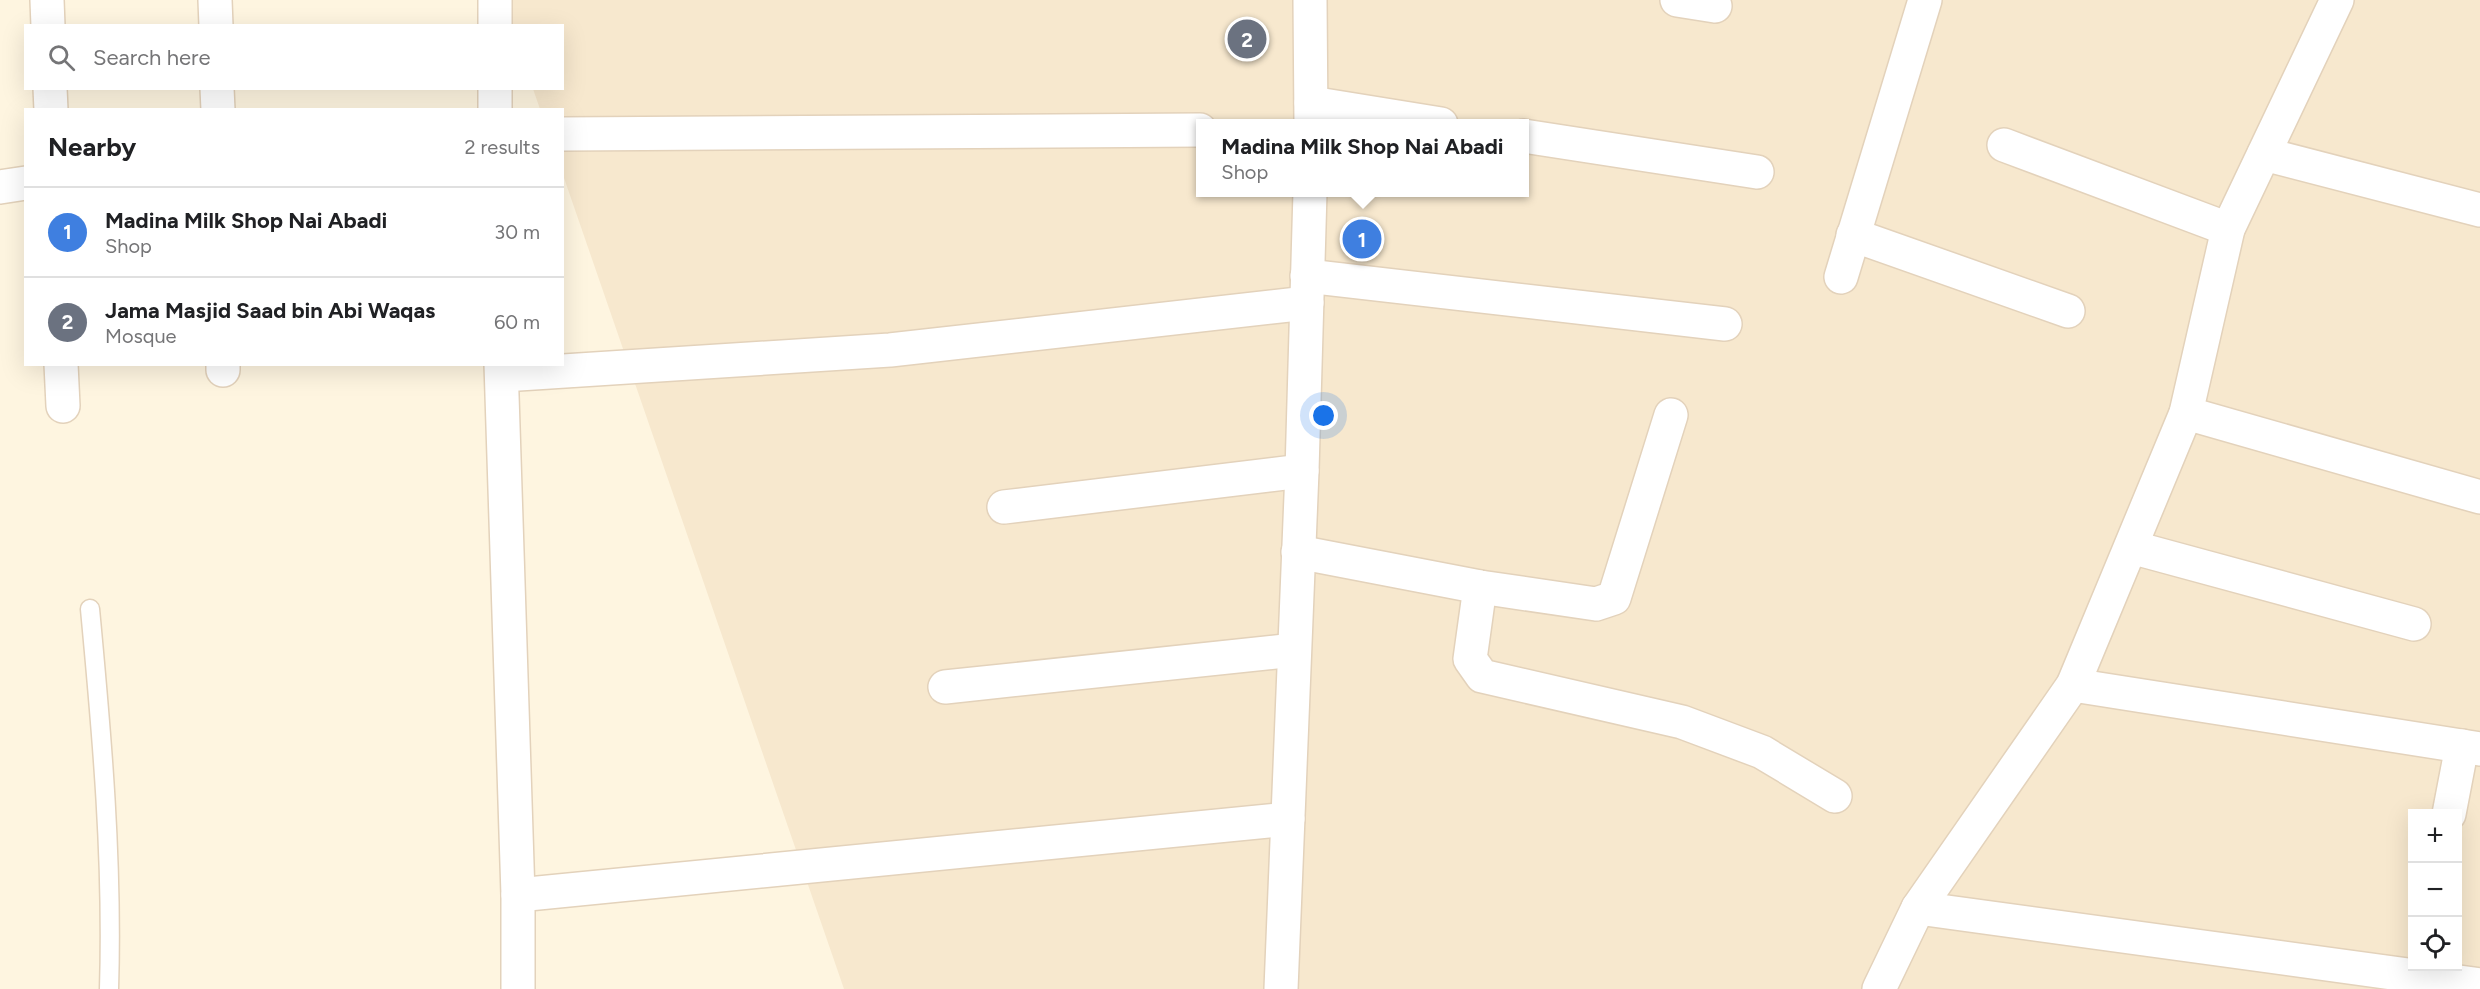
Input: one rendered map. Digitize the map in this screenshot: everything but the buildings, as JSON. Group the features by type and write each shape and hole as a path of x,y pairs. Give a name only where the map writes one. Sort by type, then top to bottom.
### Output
{"street":[{"path":"47,0 48,24"},
{"path":"215,0 216,24"},
{"path":"495,0 495,24"},
{"path":"1310,0 1311,113 1389,119"},
{"path":"1677,0 1715,6"},
{"path":"1841,277 1925,0"},
{"path":"1879,989 1918,908 2073,685 2186,413 2228,229 2337,0"},
{"path":"50,90 51,108"},
{"path":"217,90 218,108"},
{"path":"495,90 495,108"},
{"path":"564,135 1196,130"},
{"path":"1529,137 1756,172"},
{"path":"2004,145 2228,229"},
{"path":"2264,154 2480,210"},
{"path":"0,187 24,183"},
{"path":"1281,989 1302,471 1310,197"},
{"path":"1853,235 2068,311"},
{"path":"518,989 518,895 502,370 890,350 1307,290 1725,324"},
{"path":"61,366 63,406"},
{"path":"2186,413 2480,497"},
{"path":"1298,552 1480,587 1596,604 1614,598 1671,415"},
{"path":"1004,507 1302,471"},
{"path":"2131,547 2414,624"},
{"path":"1480,587 1470,659 1482,676 1682,722 1762,752 1835,796"},
{"path":"945,687 1294,650"},
{"path":"2073,685 2471,748 2451,809"},
{"path":"518,895 1288,819"},
{"path":"1918,908 2480,985"}],"lane":[{"path":"90,609 104,761 111,920 109,989"}],"shaded area":[{"path":"502,0 2480,0 2480,989 844,989 564,178 564,108 540,108 533,90 564,90 564,24 511,24"}],"place":[{"name":"Jama Masjid Saad bin Abi Waqas","path":"1247,39"},
{"name":"Madina Milk Shop Nai Abadi","path":"1362,239"}]}
